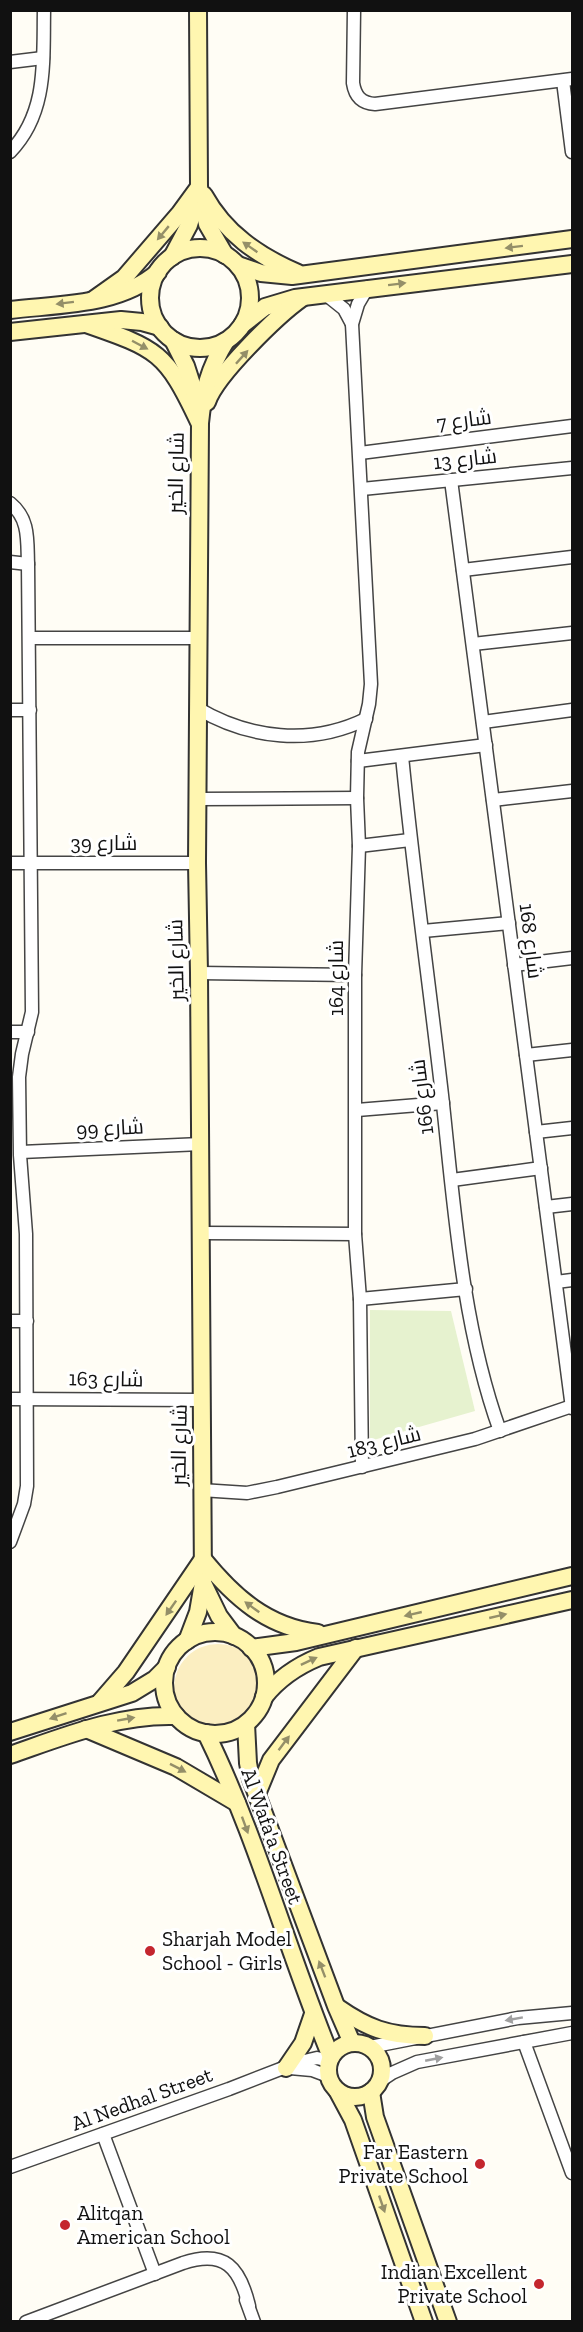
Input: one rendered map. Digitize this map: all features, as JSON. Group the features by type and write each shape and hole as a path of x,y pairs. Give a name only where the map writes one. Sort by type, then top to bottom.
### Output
{"street":[{"path":"10,152 26,133 37,109 43,83 44,10"},
{"path":"198,10 199,186 207,225 231,260 244,273 250,291 249,311 242,326"},
{"path":"354,10 353,83 354,92 359,99 375,104 568,80 573,152"},
{"path":"10,62 43,58"},
{"path":"10,310 93,300 130,291 158,271 172,257 193,214 199,186"},
{"path":"199,186 220,218 243,242 274,262 302,274"},
{"path":"93,300 124,278 180,213 199,186"},
{"path":"172,257 193,248 213,250 231,260 273,275 302,274 573,239"},
{"path":"173,340 198,348 217,346 265,307 306,296 573,264"},
{"path":"158,271 150,295 153,315 160,327 173,340 192,380 200,423"},
{"path":"352,324 357,304 368,287"},
{"path":"324,293 344,309 352,324"},
{"path":"200,423 208,397 215,386 275,320 306,296"},
{"path":"10,332 121,320 160,327"},
{"path":"86,324 121,335 157,354 178,378 200,423"},
{"name":"شارع 164","path":"352,324 371,667 369,704 358,761 359,846 355,975 357,1110 355,1234 360,1299 362,1467"},
{"name":"شارع الخير","path":"187,1641 198,1612 203,1583 200,973 197,863 200,423 206,384 213,363 226,341"},
{"name":"شارع 7","path":"360,453 573,426"},
{"name":"شارع 13","path":"362,489 573,468"},
{"name":"شارع 168","path":"452,480 572,1406"},
{"path":"10,503 23,517 27,528 30,638 32,1012 15,1084 20,1120 17,1155 26,1218 27,1486 20,1520 10,1542"},
{"path":"463,570 573,557"},
{"path":"10,562 28,564"},
{"path":"473,644 573,633"},
{"path":"30,638 197,638"},
{"path":"197,708 238,728 283,736 326,734 366,719"},
{"path":"10,710 30,710"},
{"path":"483,722 573,710"},
{"path":"358,761 486,745"},
{"name":"شارع 166","path":"402,756 410,840 466,1289 481,1373 500,1431"},
{"path":"493,800 573,791"},
{"path":"198,799 357,798"},
{"path":"359,846 410,840"},
{"name":"شارع 39","path":"10,863 197,863"},
{"path":"423,931 509,922"},
{"path":"514,965 573,958"},
{"path":"200,973 355,975"},
{"path":"10,1032 28,1032"},
{"path":"526,1055 573,1050"},
{"path":"357,1110 443,1103"},
{"path":"10,1111 20,1120"},
{"path":"536,1132 573,1128"},
{"name":"شارع 99","path":"17,1155 201,1144"},
{"path":"452,1180 541,1168"},
{"path":"546,1207 573,1204"},
{"path":"201,1233 355,1234"},
{"path":"556,1282 573,1280"},
{"path":"360,1299 466,1289"},
{"path":"10,1321 27,1321"},
{"name":"شارع 163","path":"10,1399 202,1400"},
{"name":"شارع 183","path":"201,1490 231,1493 254,1491 362,1467 453,1445 572,1406"},
{"path":"100,1702 126,1672 203,1559 222,1582 265,1616 291,1629 324,1634"},
{"path":"251,1648 281,1645 573,1576"},
{"name":"شارع الخير","path":"203,1583 213,1606 234,1636"},
{"path":"166,1667 165,1693 176,1716 190,1727 206,1733 227,1732 246,1724 254,1716 264,1698 283,1677 306,1662 356,1648 573,1600"},
{"path":"10,1732 145,1687 166,1667 178,1648 187,1641 210,1633 234,1636 251,1648 263,1666 264,1698"},
{"path":"257,1794 262,1776 271,1760 356,1648"},
{"path":"10,1755 86,1729 129,1718 176,1716"},
{"name":"Al Wafa'a Street","path":"246,1724 248,1763 257,1794 352,2043"},
{"path":"86,1729 176,1767 237,1803"},
{"name":"Al Wafa'a Street","path":"206,1733 237,1803 313,2014 329,2065"},
{"path":"336,2006 357,2021 379,2031 402,2036 425,2036"},
{"path":"424,2322 353,2120 338,2092 329,2065 336,2050 352,2043 369,2048 518,2018 573,2013"},
{"path":"286,2068 303,2043 313,2014"},
{"path":"338,2092 351,2097 364,2096 398,2070 417,2062 573,2033"},
{"path":"524,2042 573,2173"},
{"path":"369,2048 382,2066 375,2087 375,2117 448,2322"},
{"name":"Al Nedhal Street","path":"10,2167 286,2068 312,2070 329,2065"},
{"path":"103,2134 155,2274"},
{"path":"26,2322 201,2258 216,2258 236,2272 242,2281 254,2322"}],"sand":[{"path":"209,1644 227,1644 243,1651 255,1663 262,1679 262,1697 255,1713 243,1725 227,1732 209,1732 193,1725 181,1713 174,1697 174,1679 181,1663 193,1651"}],"green space":[{"path":"370,1310 451,1311 475,1411 370,1441"}],"place":[{"name":"Sharjah Model School - Girls","path":"150,1951"},
{"name":"Far Eastern Private School","path":"480,2164"},
{"name":"Alitqan American School","path":"65,2225"},
{"name":"Indian Excellent Private School","path":"539,2284"}]}
